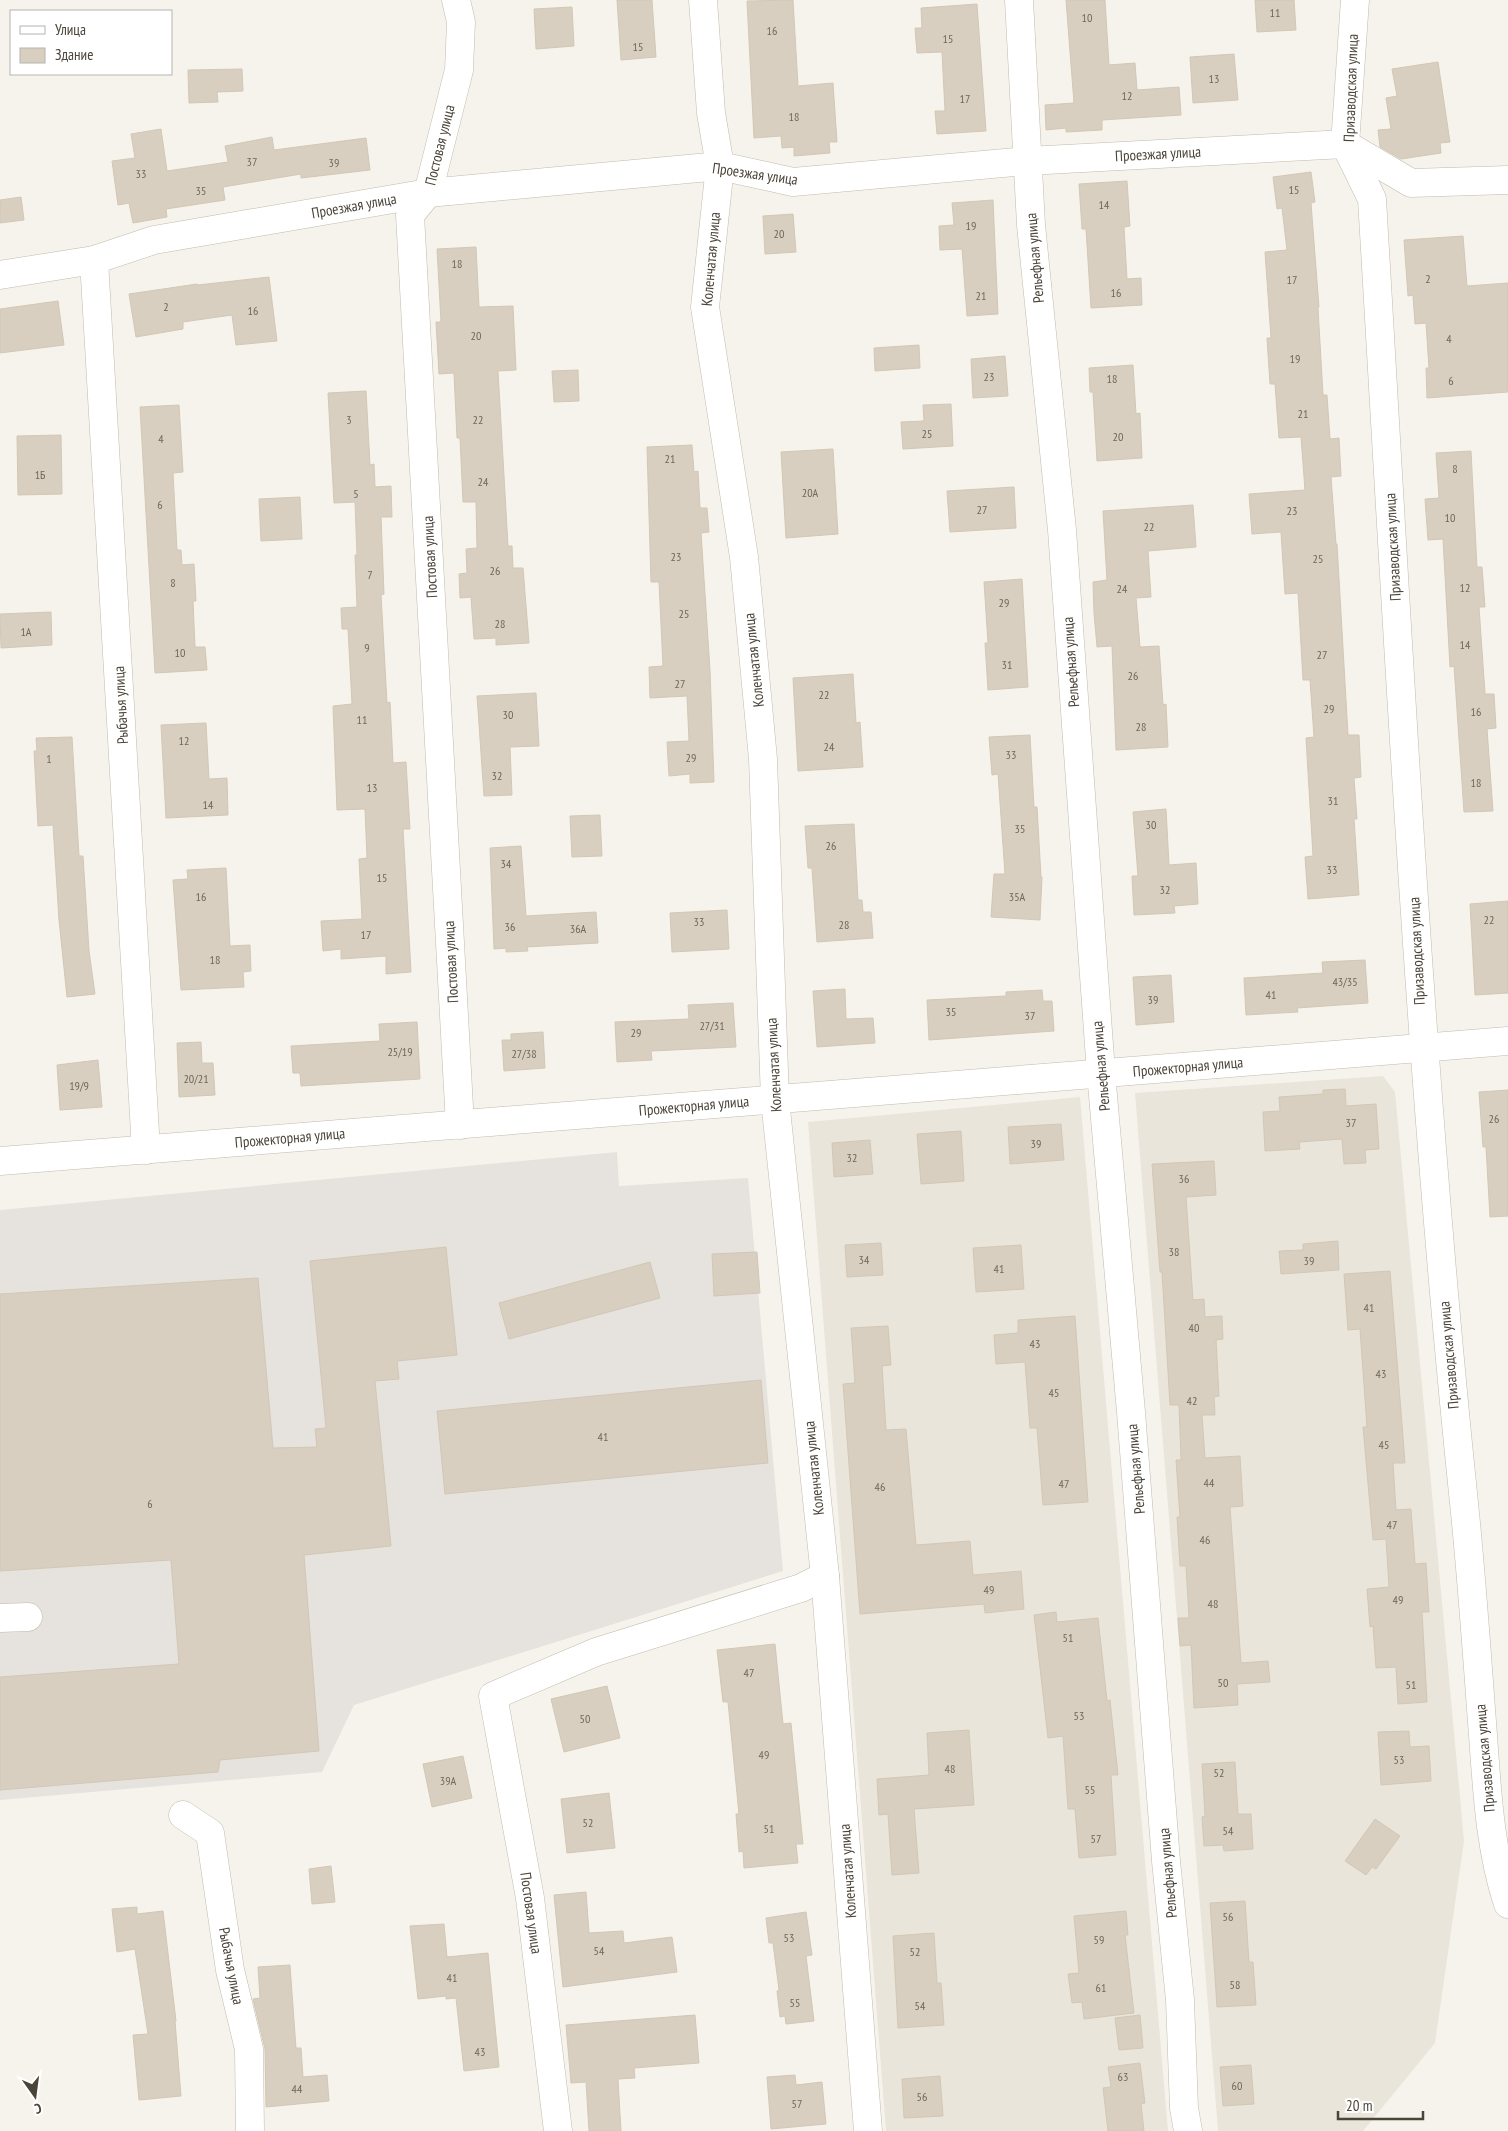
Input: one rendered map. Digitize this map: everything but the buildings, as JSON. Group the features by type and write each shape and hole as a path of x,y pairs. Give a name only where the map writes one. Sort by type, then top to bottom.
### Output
{"street":[{"name":"Постовая улица","path":"456,0 462,22 458,70 428,193 410,215 460,1125"},
{"name":"Коленчатая улица","path":"703,0 711,113 720,166 705,307 744,557 763,759 775,1100 826,1576 868,2131"},
{"name":"Рельефная улица","path":"1020,0 1031,224 1062,530 1102,1074 1133,1432 1166,1861 1180,2000 1184,2108 1188,2131"},
{"name":"Призаводская улица","path":"1355,0 1345,144 1372,199 1423,1048 1449,1354 1466,1519 1487,1793 1501,1883 1508,1904"},
{"name":"Проезжая улица","path":"0,275 94,260 154,240 428,193 720,166 792,182 1027,162 1345,144"},
{"path":"1345,144 1411,183 1508,180"},
{"name":"Рыбачья улица","path":"94,260 146,1150"},
{"name":"Прожекторная улица","path":"0,1162 1508,1041"},
{"name":"Постовая улица","path":"558,2131 530,1898 493,1696 596,1652 801,1588 826,1576"},
{"path":"0,1618 28,1617"},
{"name":"Рыбачья улица","path":"183,1815 210,1834 230,1970 249,2049 250,2131"}],"shaded area":[{"path":"1383,1076 1395,1092 1464,1841 1435,2043 1363,2131 1218,2131 1135,1093"},
{"path":"1080,1097 1168,2131 886,2131 808,1122"},
{"path":"617,1152 619,1186 748,1178 783,1571 354,1705 322,1772 0,1800 0,1210"}]}
